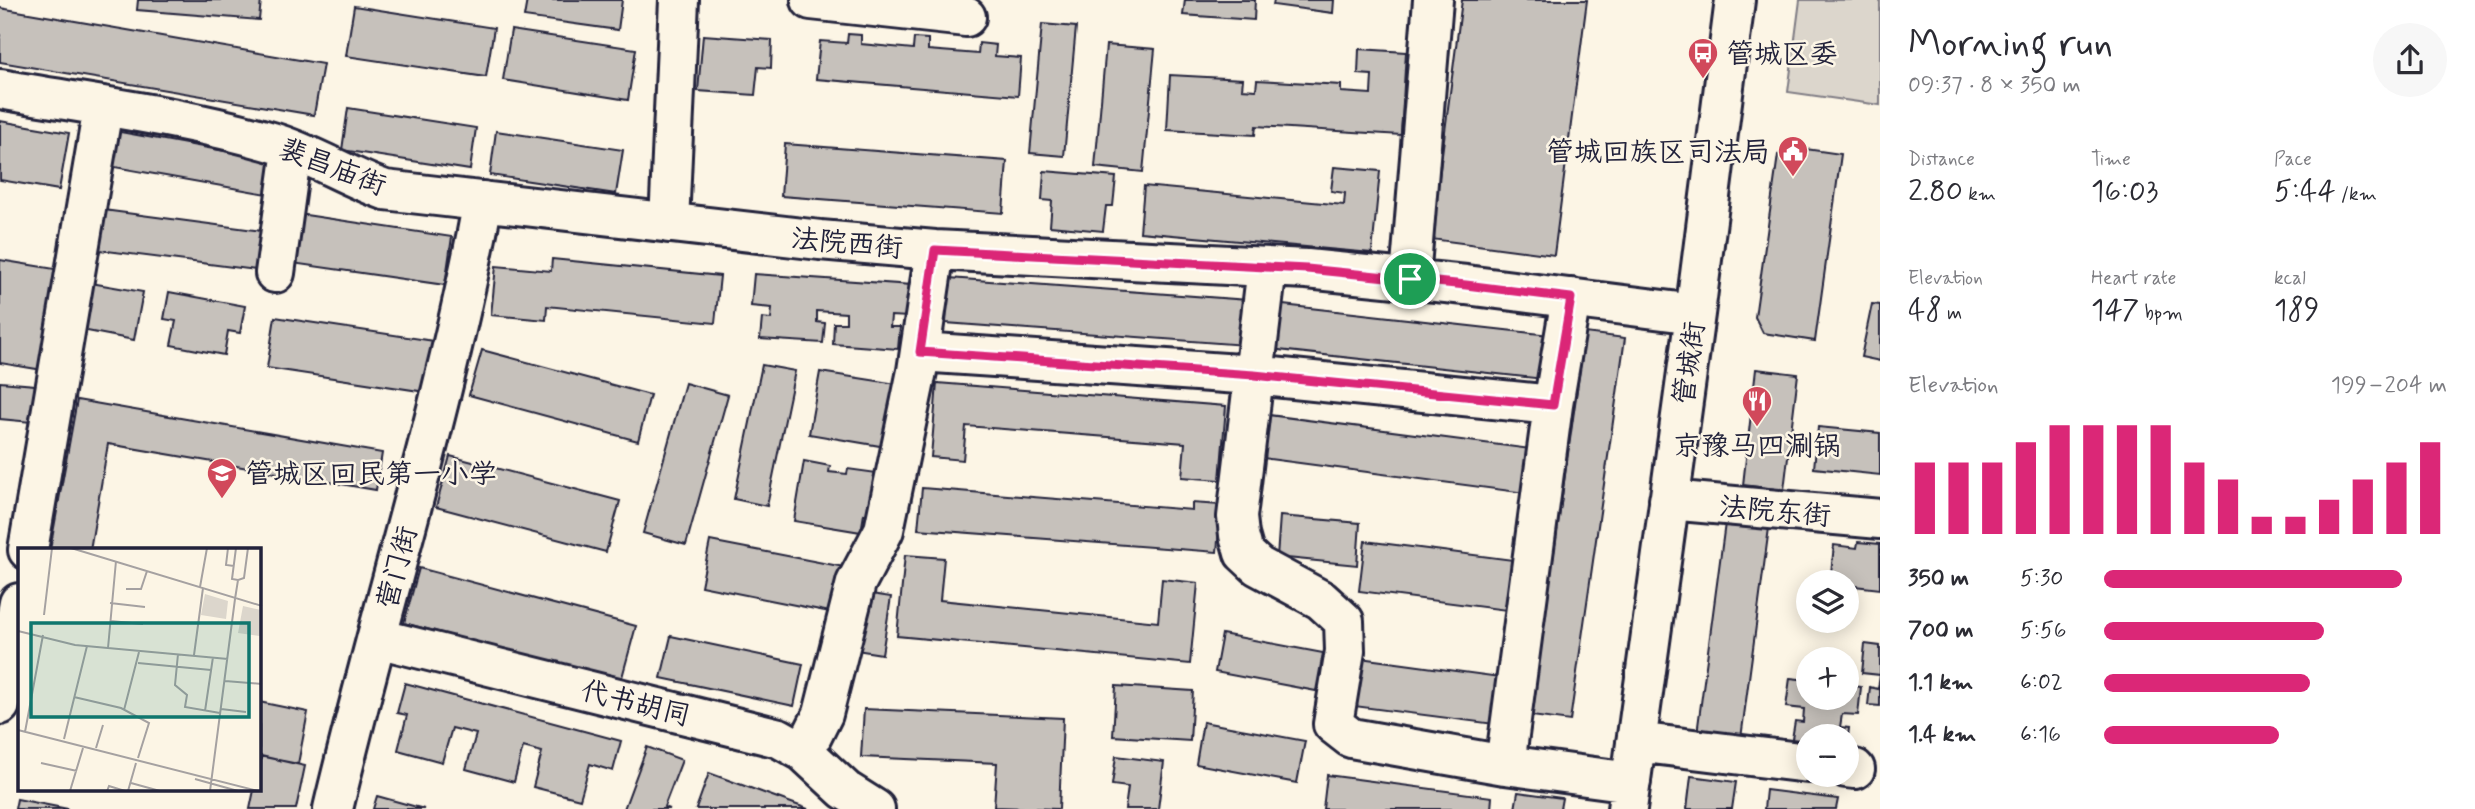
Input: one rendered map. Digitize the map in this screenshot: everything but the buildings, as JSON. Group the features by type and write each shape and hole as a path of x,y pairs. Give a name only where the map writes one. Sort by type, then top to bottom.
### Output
{"street":[{"path":"668,223 679,0"},
{"path":"811,0 966,16"},
{"path":"1410,279 1433,0"},
{"name":"管城街","path":"1629,795 1735,0"},
{"name":"裴昌庙街","path":"0,89 218,128 275,143 385,190 668,223"},
{"path":"28,548 103,107"},
{"path":"275,273 292,150"},
{"name":"营门街","path":"333,809 466,296 483,201"},
{"name":"法院西街","path":"668,223 935,250 1267,267 1410,279 1695,314"},
{"path":"803,752 823,714 856,583 884,530 920,352 935,250"},
{"path":"1267,267 1237,517 1238,535 1244,553 1258,566 1321,600 1344,621 1346,651 1333,724 1351,738 1505,765 1629,795"},
{"path":"1505,765 1553,405 1571,298"},
{"path":"920,352 1254,375 1553,405"},
{"name":"法院东街","path":"1669,500 1880,519"},
{"path":"0,705 18,608"},
{"name":"代书胡同","path":"377,638 779,738 803,752 845,790 875,809"},
{"path":"1636,742 1796,762"}],"shaded area":[{"path":"1800,0 1880,0 1880,105 1788,92"}],"place":[{"name":"管城区委","path":"1703,80"},
{"name":"管城回族区司法局","path":"1793,178"},
{"name":"京豫马四涮锅","path":"1757,428"},
{"name":"管城区回民第一小学","path":"222,500"}],"route":[{"path":"935,250 1307,269 1410,279 1571,298 1553,405 1254,375 920,352 935,250"}]}
